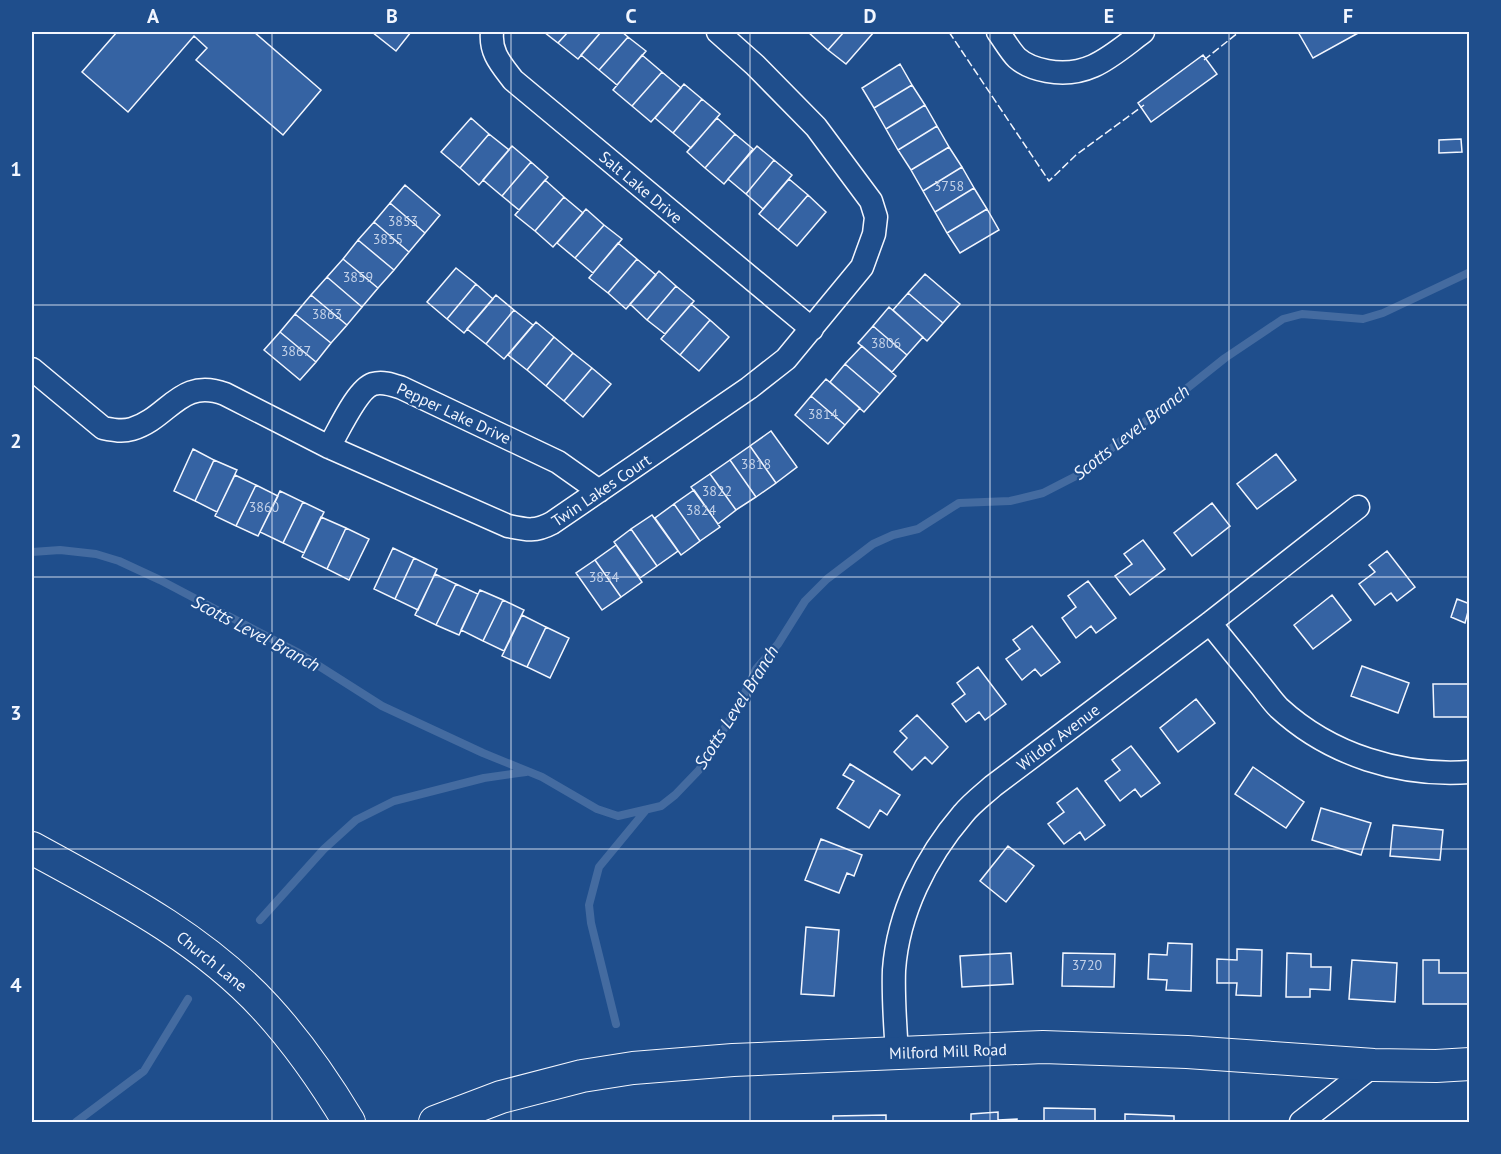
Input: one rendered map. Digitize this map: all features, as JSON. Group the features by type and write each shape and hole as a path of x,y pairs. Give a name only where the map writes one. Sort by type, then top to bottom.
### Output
{"main road":[{"name":"Church Lane","path":"32,848 160,921 203,951 233,976 265,1007 297,1044 349,1122"},
{"name":"Milford Mill Road","path":"435,1122 509,1095 582,1076 633,1068 734,1060 1043,1047 1187,1052 1374,1065 1470,1064"}],"street":[{"name":"Salt Lake Drive","path":"492,32 492,48 496,59 513,80 812,329"},
{"name":"Twin Lakes Court","path":"32,369 103,428 117,430 131,429 146,423 188,393 200,389 211,389 329,447 508,526 539,530 749,388 786,359 862,267 874,234 876,217 871,201 816,127 755,65 718,32"},
{"path":"998,32 1017,58 1031,67 1050,72 1072,73 1090,69 1108,59 1143,32"},
{"name":"Pepper Lake Drive","path":"329,447 362,393 373,384 387,383 558,462 599,491"},
{"name":"Wildor Avenue","path":"897,1052 894,969 901,929 924,870 943,839 965,812 993,786 1358,507"},
{"path":"1210,622 1278,707 1305,728 1337,748 1366,760 1404,769 1470,772"},
{"path":"1301,1122 1374,1065"}],"building":[{"path":"117,32 254,32 321,90 283,135 196,60 207,48 194,36 128,112 82,72"},
{"path":"372,32 411,32 396,51"},
{"path":"544,32 568,32 558,43"},
{"path":"568,32 601,32 578,59 558,43"},
{"path":"601,32 622,32 628,37 599,70 581,55"},
{"path":"808,32 844,32 828,50"},
{"path":"844,32 874,32 846,64 828,50"},
{"path":"1298,32 1360,32 1313,58"},
{"path":"628,37 646,51 617,85 599,70"},
{"path":"642,55 662,72 632,106 613,90"},
{"path":"1203,55 1217,74 1151,122 1138,103"},
{"path":"900,64 912,85 874,108 862,88"},
{"path":"662,72 681,88 651,122 632,106"},
{"path":"684,84 702,99 673,133 655,118"},
{"path":"912,85 925,105 886,129 874,108"},
{"path":"702,99 720,114 691,148 673,133"},
{"path":"925,105 937,126 898,150 886,129"},
{"path":"471,118 489,134 460,168 441,152"},
{"path":"717,118 735,134 705,168 687,152"},
{"path":"937,126 949,147 911,170 898,150"},
{"path":"489,134 509,150 479,185 460,168"},
{"path":"735,134 753,149 724,184 705,168"},
{"path":"1461,139 1462,152 1439,153 1439,140"},
{"path":"512,146 531,162 502,196 483,180"},
{"path":"757,146 774,160 746,194 728,179"},
{"path":"949,147 962,167 923,191 911,170"},
{"path":"774,160 792,175 763,209 746,194"},
{"path":"531,162 548,177 519,210 502,196"},
{"path":"962,167 974,188 935,212 923,191"},
{"path":"789,179 808,195 778,230 759,214"},
{"path":"545,180 564,197 535,231 515,215"},
{"path":"405,185 440,215 425,233 390,203"},
{"path":"974,188 987,209 947,233 935,212"},
{"path":"808,195 826,212 797,246 778,230"},
{"path":"564,197 583,213 553,247 535,231"},
{"path":"390,203 425,233 409,252 374,222"},
{"path":"586,209 604,225 575,258 557,243"},
{"path":"987,209 999,230 960,253 947,233"},
{"path":"374,222 409,252 394,270 358,240"},
{"path":"604,225 622,239 593,273 575,258"},
{"path":"358,240 394,270 378,288 343,259"},
{"path":"618,243 637,259 608,293 589,278"},
{"path":"343,259 378,288 362,307 327,277"},
{"path":"637,259 656,275 626,309 608,293"},
{"path":"456,268 476,284 447,319 427,302"},
{"path":"659,271 676,286 647,320 630,304"},
{"path":"925,274 960,304 943,323 908,293"},
{"path":"327,277 362,307 347,325 311,295"},
{"path":"476,284 493,299 464,333 447,319"},
{"path":"676,286 694,301 665,334 647,320"},
{"path":"908,293 943,323 927,341 893,310"},
{"path":"311,295 347,325 331,343 295,314"},
{"path":"496,295 514,310 486,344 467,329"},
{"path":"691,304 710,320 680,355 661,339"},
{"path":"889,307 923,337 907,355 873,326"},
{"path":"514,310 533,325 504,359 486,344"},
{"path":"295,314 331,343 316,362 280,332"},
{"path":"710,320 729,337 699,371 680,355"},
{"path":"536,322 554,337 527,370 508,355"},
{"path":"873,326 907,355 892,372 858,343"},
{"path":"280,332 316,362 300,380 264,350"},
{"path":"554,337 573,353 546,386 527,370"},
{"path":"862,346 896,376 880,394 845,364"},
{"path":"573,353 592,368 564,401 546,386"},
{"path":"845,364 880,394 864,412 830,382"},
{"path":"592,368 611,384 583,417 564,401"},
{"path":"826,379 860,408 845,425 811,396"},
{"path":"811,396 845,425 828,444 795,415"},
{"path":"771,431 797,467 776,483 750,446"},
{"path":"750,446 776,483 756,497 730,460"},
{"path":"193,449 214,460 195,501 174,491"},
{"path":"1276,454 1296,480 1257,509 1237,484"},
{"path":"214,460 237,470 217,512 195,501"},
{"path":"730,460 756,497 736,510 710,474"},
{"path":"710,474 736,510 718,524 691,487"},
{"path":"235,475 256,485 236,526 215,516"},
{"path":"256,485 278,496 258,536 236,526"},
{"path":"694,490 720,527 700,541 674,504"},
{"path":"280,491 303,502 283,543 260,532"},
{"path":"303,502 324,512 304,553 283,543"},
{"path":"1212,503 1230,526 1192,556 1174,533"},
{"path":"674,504 700,541 681,555 655,518"},
{"path":"652,515 678,551 657,566 631,529"},
{"path":"321,517 346,528 327,569 302,557"},
{"path":"346,528 369,539 349,580 327,569"},
{"path":"631,529 657,566 640,578 614,542"},
{"path":"1143,540 1165,569 1130,595 1115,576 1132,564 1124,554"},
{"path":"616,545 642,582 621,597 595,560"},
{"path":"393,548 414,558 395,599 374,589"},
{"path":"1387,551 1415,587 1397,601 1391,593 1375,605 1359,584 1375,572 1369,565"},
{"path":"414,558 437,569 418,610 395,599"},
{"path":"595,560 621,597 602,610 576,573"},
{"path":"435,574 456,584 436,625 415,615"},
{"path":"1088,581 1116,618 1096,633 1091,626 1076,638 1062,618 1076,607 1068,596"},
{"path":"456,584 478,594 459,635 436,625"},
{"path":"480,590 503,600 483,641 461,630"},
{"path":"1332,595 1351,620 1313,649 1294,625"},
{"path":"1457,599 1470,604 1465,623 1451,617"},
{"path":"503,600 524,610 504,651 483,641"},
{"path":"522,615 546,627 527,667 502,656"},
{"path":"1032,626 1060,662 1041,676 1035,669 1022,680 1006,659 1020,649 1013,640"},
{"path":"546,627 569,638 550,678 527,667"},
{"path":"1362,666 1409,683 1398,713 1351,696"},
{"path":"978,667 1006,704 985,720 979,712 966,722 952,704 965,694 957,683"},
{"path":"1433,684 1470,684 1470,717 1434,717"},
{"path":"1196,699 1215,723 1178,752 1160,728"},
{"path":"917,715 948,747 932,764 925,757 912,770 894,752 907,738 900,731"},
{"path":"1131,746 1160,783 1141,797 1135,789 1120,801 1105,781 1120,770 1112,760"},
{"path":"850,764 900,795 887,815 880,810 869,828 837,808 854,781 843,775"},
{"path":"1253,767 1304,802 1286,828 1235,794"},
{"path":"1077,788 1105,825 1085,840 1080,832 1064,844 1048,824 1064,812 1057,803"},
{"path":"1321,808 1371,823 1361,855 1312,840"},
{"path":"1393,825 1443,830 1440,860 1390,856"},
{"path":"821,839 862,855 854,876 847,873 839,893 805,880"},
{"path":"1008,846 1034,866 1006,902 980,881"},
{"path":"806,927 839,930 834,996 801,994"},
{"path":"1168,943 1192,944 1191,991 1166,990 1167,980 1148,979 1149,954 1167,955"},
{"path":"1237,949 1262,950 1261,996 1236,995 1237,983 1217,983 1217,959 1237,960"},
{"path":"1011,953 1013,984 962,987 960,956"},
{"path":"1063,953 1115,954 1114,987 1062,986"},
{"path":"1287,953 1311,954 1311,967 1331,967 1330,990 1310,989 1310,997 1286,997"},
{"path":"1352,960 1397,963 1395,1002 1349,999"},
{"path":"1423,960 1439,960 1439,973 1470,973 1470,1004 1423,1004"},
{"path":"1044,1108 1095,1109 1095,1122 1044,1122"},
{"path":"998,1112 998,1120 1017,1119 1017,1122 971,1122 971,1114"},
{"path":"1125,1114 1174,1116 1174,1122 1125,1122"},
{"path":"886,1115 886,1122 833,1122 833,1116"}],"waterway":[{"name":"Scotts Level Branch","path":"32,552 60,550 96,554 119,561 297,652 382,706 483,753 542,777 597,809 618,816 661,806 699,770 741,701 756,669 778,644 805,601 827,579 873,544 893,535 918,529 959,503 1010,501 1043,493 1078,475 1225,358 1283,319 1302,314 1363,319 1383,313 1470,272"},
{"path":"260,920 324,849 356,820 394,801 484,778 526,772"},
{"path":"616,1024 591,923 589,905 599,867 646,810"},
{"path":"76,1122 144,1071 188,999"}],"fence":[{"path":"949,32 1049,181 1076,155 1144,105"},
{"path":"1204,60 1239,32"}]}
